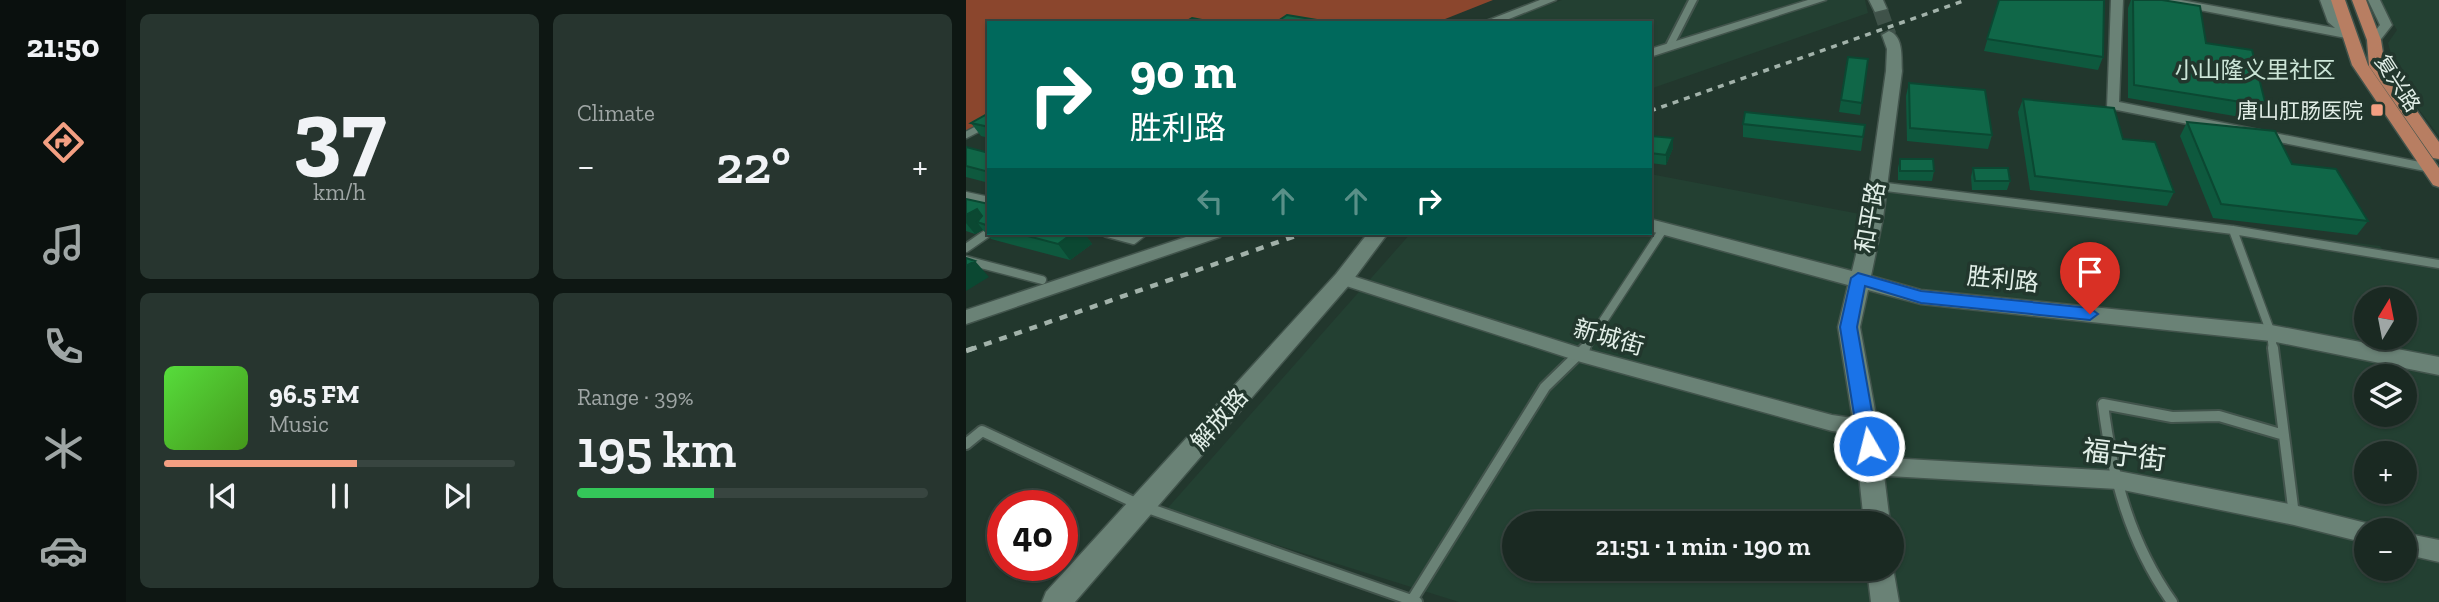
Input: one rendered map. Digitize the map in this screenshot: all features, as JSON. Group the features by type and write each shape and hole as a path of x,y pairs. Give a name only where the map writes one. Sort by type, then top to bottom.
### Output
{"main road":[{"name":"复兴路","path":"2338,0 2360,65 2410,141 2436,158"},
{"name":"复兴路","path":"2358,0 2374,40 2377,66 2436,158"}],"street":[{"path":"1492,21 1550,0"},
{"path":"1669,47 1693,0"},
{"path":"1652,52 1819,0"},
{"path":"2118,0 2112,105 2436,158"},
{"path":"2163,0 2351,35"},
{"path":"2326,0 2334,22 2351,35"},
{"path":"2374,0 2386,25 2374,40"},
{"name":"和平路","path":"1876,511 1866,427 1849,327 1858,278 1874,218 1876,186 1894,71 1894,48 1889,35"},
{"path":"2410,141 2436,158"},
{"name":"胜利路","path":"1657,227 1858,278 1921,297 2271,333 2439,366"},
{"path":"966,317 1208,235"},
{"name":"解放路","path":"1056,602 1343,279 1376,235"},
{"name":"新城街","path":"1343,279 1581,355 1832,423 1866,427"},
{"name":"福宁街","path":"1871,466 2118,480 2294,515 2354,530"},
{"path":"2417,545 2439,551"},
{"path":"1882,581 1885,602"}],"lane":[{"path":"966,135 987,124"},
{"path":"1876,186 2233,230 2439,264"},
{"path":"966,196 987,201"},
{"path":"966,444 982,430 1142,506 1397,599 1415,601 1545,387 1581,355 1657,227"},
{"path":"2233,230 2271,333 2294,515"},
{"path":"966,248 987,233"},
{"path":"1114,235 1133,240 1139,235"},
{"path":"966,260 1042,280"},
{"path":"2172,602 2146,562 2108,453 2103,404 2172,416 2219,416 2284,435"}],"shaded area":[{"path":"966,0 1493,0 1440,21 987,21 987,120 966,131"},
{"path":"1562,0 1865,0 1868,13 1652,88 1652,21 1501,21"},
{"path":"2379,0 2439,0 2439,136 2399,83 2388,43 2397,30"},
{"path":"1652,174 1881,218 1887,184 2380,246 2385,252 2439,258 2439,602 1459,602 1166,510 1409,235 1652,235"}],"building":[{"path":"1999,0 2104,0 2103,57 1987,39"},
{"path":"2133,0 2162,0 2200,6 2206,43 2252,50 2266,106 2134,85"},
{"path":"1287,15 1323,21 1278,21"},
{"path":"1848,57 1868,59 1862,103 1841,100"},
{"path":"1909,83 1985,90 1992,135 1910,128"},
{"path":"2023,99 2114,108 2123,139 2155,142 2174,192 2035,176"},
{"path":"1745,112 1865,125 1863,137 1743,124"},
{"path":"987,114 987,127 971,123"},
{"path":"2187,122 2275,131 2292,164 2336,169 2368,221 2221,204"},
{"path":"1652,136 1673,138 1666,155 1652,153"},
{"path":"966,147 987,152 987,171 966,166"},
{"path":"1900,159 1933,159 1934,171 1900,171"},
{"path":"1973,168 2008,168 2010,181 1975,181"},
{"path":"966,199 987,204 987,225 977,222 982,216 977,209 966,215"},
{"path":"1024,235 1070,235 1058,244"},
{"path":"966,258 975,261 966,266"}],"tunnel":[{"path":"1880,9 1889,35"}],"railway":[{"path":"1652,110 1966,0"},
{"path":"969,350 1298,235"},
{"path":"966,351 974,348"}],"place":[{"name":"唐山肛肠医院","path":"2377,110"}],"district":[{"name":"小山隆义里社区","path":"2255,70"}],"route":[{"path":"1869,446 1849,327 1858,278 1921,297 2090,314"}]}
